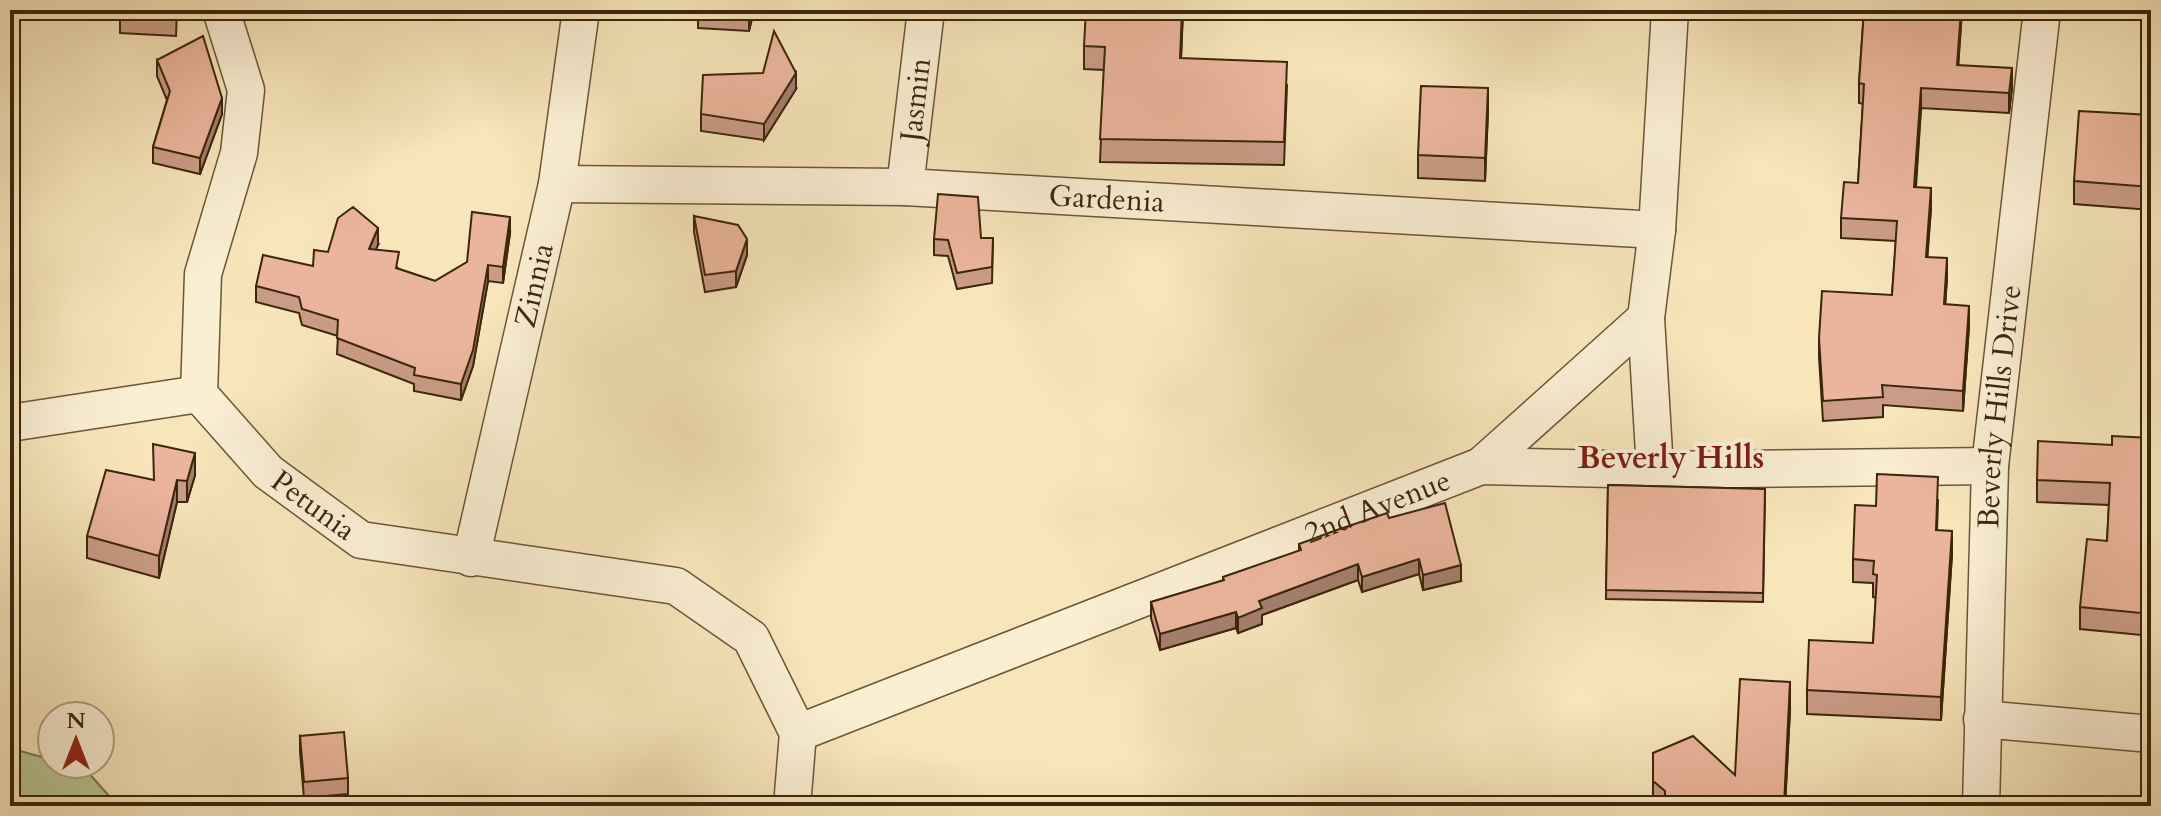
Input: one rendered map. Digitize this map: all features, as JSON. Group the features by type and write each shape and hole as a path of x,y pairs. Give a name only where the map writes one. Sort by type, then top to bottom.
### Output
{"street":[{"path":"10,423 199,394 203,274 239,153 246,90 221,10"},
{"name":"Zinnia","path":"471,558 557,184 581,10"},
{"name":"Jasmin","path":"905,187 926,10"},
{"path":"1655,470 1646,318 1657,230 1670,10"},
{"name":"Beverly Hills Drive","path":"1981,806 1990,466 2042,10"},
{"name":"Gardenia","path":"557,184 905,187 1657,230"},
{"path":"1481,466 1646,318"},
{"name":"Petunia","path":"199,394 268,472 361,540 676,586 751,638 798,733"},
{"name":"2nd Avenue","path":"798,733 1481,466 1655,470 1990,466"},
{"path":"1982,719 2151,734"},
{"path":"792,806 798,733"}],"green space":[{"path":"10,748 36,755 36,780 95,780 118,806 10,806"}],"building":[{"path":"120,10 176,10 176,20 120,17"},
{"path":"698,10 750,10 749,14"},
{"path":"1086,10 1182,10 1180,58 1287,62 1284,142 1100,139 1105,47 1084,46"},
{"path":"1864,10 1961,10 1957,65 2012,68 2009,93 1921,88 1914,187 1931,188 1926,257 1947,258 1944,304 1969,306 1963,391 1882,385 1883,397 1823,401 1819,338 1822,291 1892,295 1897,221 1841,218 1844,182 1858,183 1864,84 1859,83"},
{"path":"774,31 796,73 764,124 701,114 703,75 763,73"},
{"path":"203,36 222,98 200,158 153,147 170,91 157,60"},
{"path":"1421,86 1488,88 1485,158 1418,155"},
{"path":"2079,111 2151,115 2151,187 2074,181"},
{"path":"938,194 978,197 981,238 993,238 992,267 957,273 948,240 934,239"},
{"path":"353,207 378,228 369,249 399,252 396,268 435,281 467,262 472,212 510,217 503,267 488,265 473,350 461,384 414,375 415,368 337,338 338,320 302,309 299,297 256,286 263,255 313,266 314,250 328,252 338,218"},
{"path":"694,216 738,225 747,239 736,271 705,275"},
{"path":"2112,436 2151,438 2151,614 2080,607 2087,539 2107,541 2110,483 2037,480 2038,441 2112,445"},
{"path":"153,444 195,453 187,481 177,480 159,556 87,536 106,470 154,480"},
{"path":"1877,474 1938,477 1936,530 1952,531 1941,697 1807,690 1809,640 1873,643 1877,575 1873,574 1874,561 1853,559 1855,505 1876,506"},
{"path":"1608,485 1765,489 1763,593 1606,590"},
{"path":"1445,503 1461,565 1423,575 1419,559 1362,577 1358,564 1259,601 1262,608 1238,618 1236,612 1160,634 1151,602 1224,580 1223,577 1301,550 1299,544 1387,513 1389,518"},
{"path":"1740,679 1790,682 1784,805 1665,806 1665,791 1653,781 1653,753 1693,736 1735,775"},
{"path":"344,732 348,778 304,782 300,736"}],"district":[{"name":"Beverly Hills","path":"1671,457"}]}
